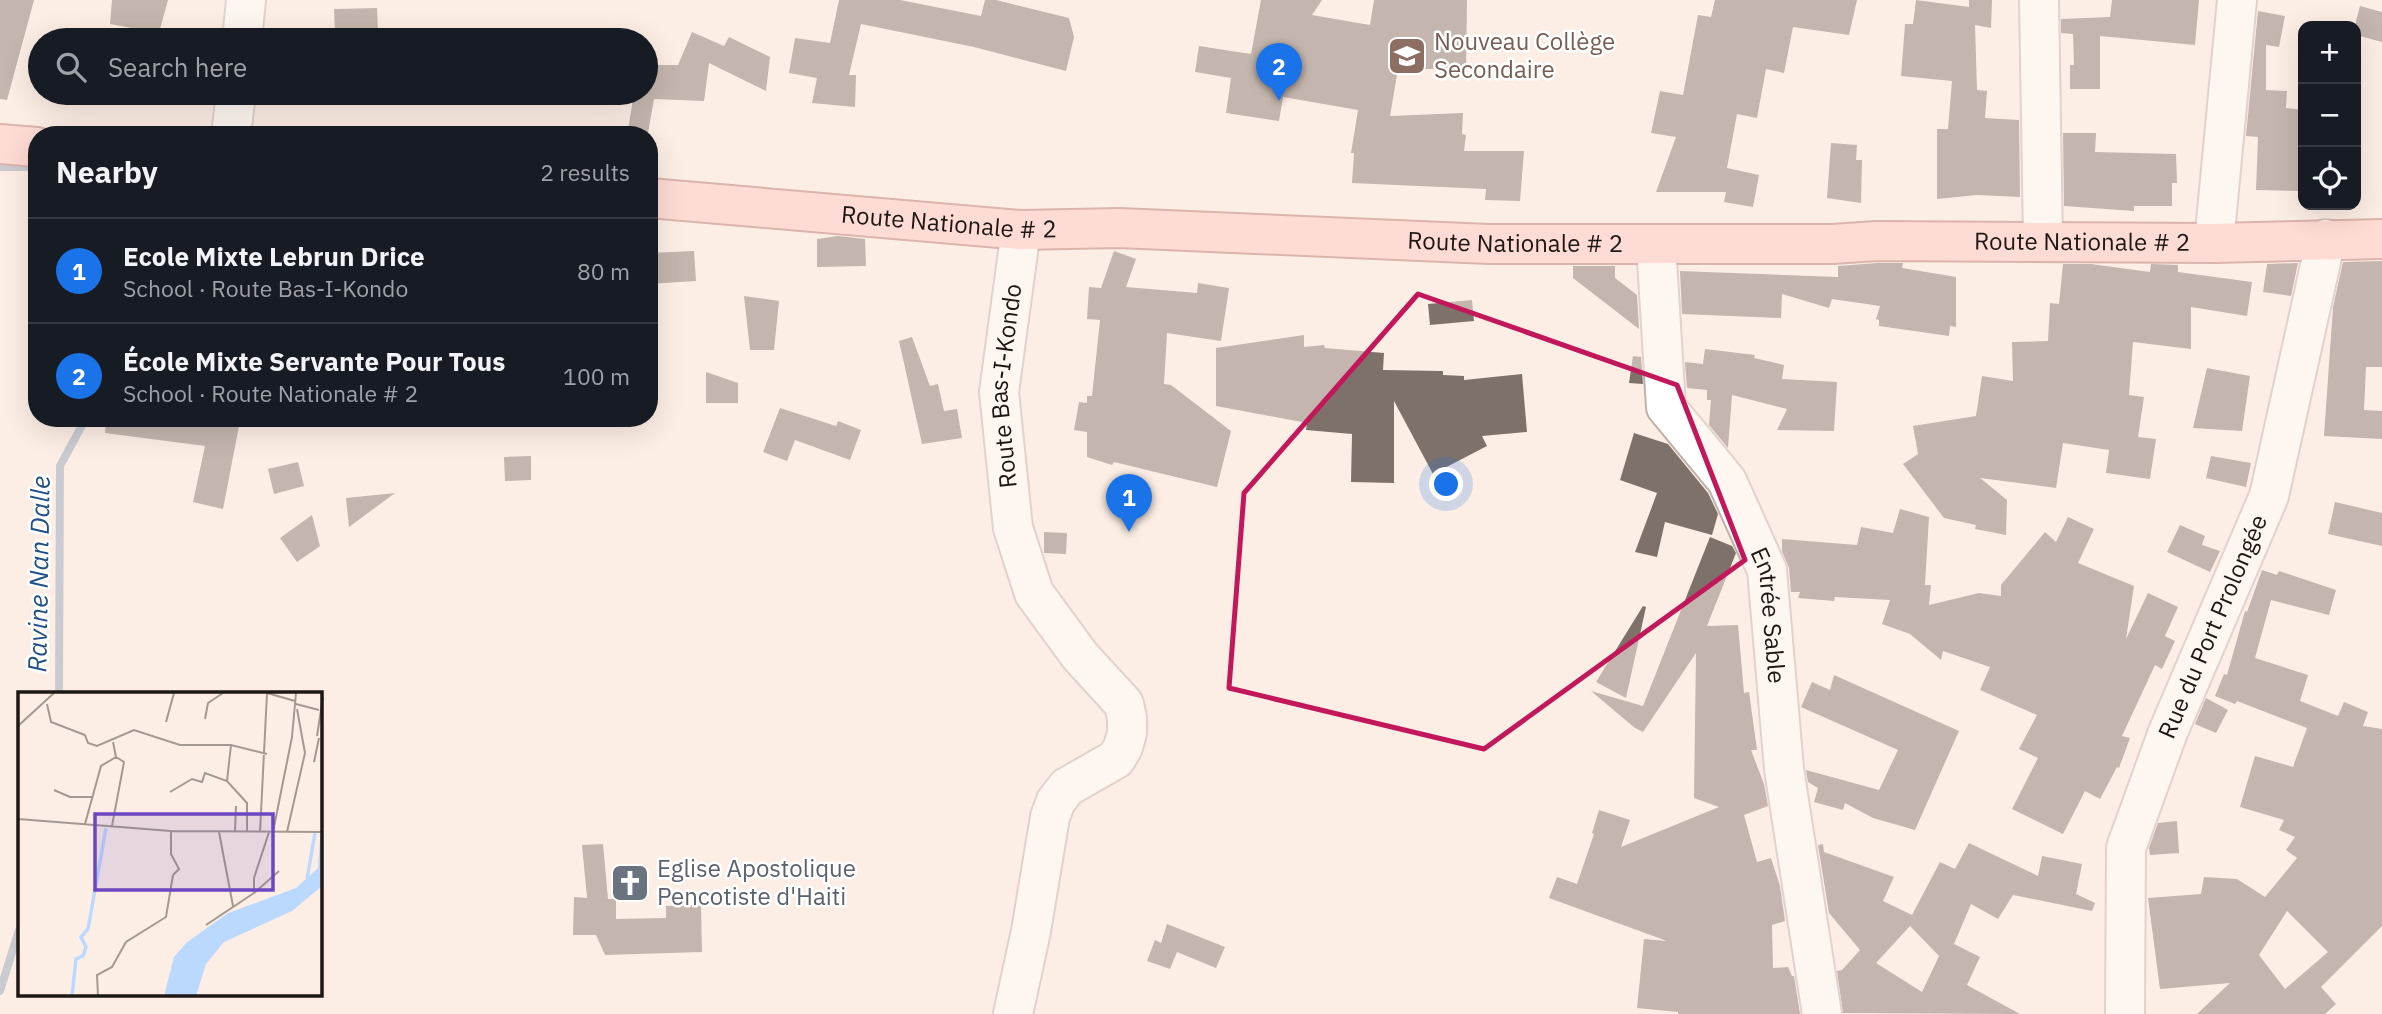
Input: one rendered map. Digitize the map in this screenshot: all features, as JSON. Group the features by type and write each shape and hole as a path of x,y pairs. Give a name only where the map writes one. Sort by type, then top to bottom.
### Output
{"main road":[{"path":"0,144 28,146"},
{"name":"Route Nationale # 2","path":"658,199 1021,230 1119,228 1489,244 1833,244 1876,241 2214,243 2382,239"}],"street":[{"path":"243,28 246,0"},
{"path":"2039,0 2043,242"},
{"path":"2214,243 2237,0"},
{"path":"232,126 235,105"},
{"name":"Route Bas-I-Kondo","path":"1013,1014 1031,931 1049,817 1056,801 1067,787 1115,759 1123,747 1127,733 1124,704 1080,656 1034,593 1013,528 999,393 1021,230"},
{"name":"Rue du Port Prolongée","path":"2126,1014 2126,848 2168,732 2269,496 2326,239"},
{"name":"Entrée Sable","path":"1657,244 1665,407 1727,481 1767,570 1784,769 1822,1014"}],"highlighted area":[{"path":"1418,294 1677,385 1745,560 1484,749 1229,688 1244,493"}],"building":[{"path":"0,0 34,0 7,100 0,99"},
{"path":"112,0 168,0 160,28 132,28 110,24"},
{"path":"839,0 900,0 981,16 985,0 996,0 1069,18 1074,37 1066,71 974,47 861,24 849,75 856,75 855,107 812,103 817,78 789,73 795,38 830,43"},
{"path":"1261,0 1322,0 1312,15 1370,25 1374,0 1467,0 1466,69 1398,69 1390,116 1463,113 1462,134 1466,135 1464,151 1524,151 1520,201 1485,200 1486,189 1352,183 1354,153 1351,153 1358,110 1283,97 1279,121 1226,113 1231,78 1195,72 1199,46 1251,54"},
{"path":"1715,0 1857,0 1849,35 1793,27 1784,73 1766,69 1757,118 1737,114 1727,168 1759,175 1753,207 1724,202 1726,192 1656,192 1676,137 1651,133 1660,91 1683,95 1698,15 1711,17"},
{"path":"1916,0 1969,7 1969,0 1992,0 1991,28 1975,25 1977,90 1987,91 1985,118 2019,120 2020,197 1977,195 1937,199 1937,129 1948,129 1952,81 1901,76 1905,24 1913,24"},
{"path":"2112,0 2199,0 2195,45 2100,36 2100,89 2070,89 2070,65 2074,65 2073,34 2061,33 2061,19 2110,17"},
{"path":"2360,6 2382,12 2382,42 2361,36 2361,21 2356,21"},
{"path":"377,8 378,28 335,28 334,9"},
{"path":"2258,11 2285,16 2279,47 2266,45 2266,90 2287,91 2286,108 2298,109 2298,191 2256,190 2258,137 2246,136"},
{"path":"692,32 724,46 729,37 770,57 766,91 709,63 704,101 658,99 658,65 678,65"},
{"path":"632,105 653,105 649,126 629,126"},
{"path":"2063,133 2096,133 2095,152 2176,154 2177,183 2172,183 2172,206 2134,206 2134,211 2064,206"},
{"path":"1831,143 1857,145 1856,160 1862,160 1861,203 1827,198"},
{"path":"838,236 865,239 866,266 817,267 817,239"},
{"path":"694,251 696,281 658,283 658,253"},
{"path":"1114,251 1136,259 1126,287 1197,293 1198,283 1229,288 1221,341 1167,333 1164,384 1171,385 1231,431 1217,487 1114,462 1112,465 1087,457 1087,432 1074,430 1079,402 1087,403 1087,396 1092,396 1100,320 1087,319 1089,287 1101,288"},
{"path":"2382,261 2382,367 2366,367 2364,410 2382,411 2382,439 2324,436 2333,307 2343,262"},
{"path":"1903,263 1902,268 1956,277 1956,327 1950,326 1949,336 1879,326 1879,320 1876,319 1880,306 1832,299 1829,308 1782,294 1781,318 1682,314 1680,271 1838,277 1838,266"},
{"path":"2298,263 2291,296 2263,292 2267,264"},
{"path":"2063,264 2091,264 2150,272 2151,264 2178,265 2178,272 2252,282 2247,316 2191,307 2191,349 2133,342 2129,395 2144,397 2138,437 2156,439 2150,479 2106,473 2109,450 2063,443 2056,488 1980,478 2007,500 2006,535 1975,529 1976,525 1944,518 1903,464 1918,454 1913,426 1976,416 1982,376 2013,381 2012,342 2048,341 2050,303 2059,304"},
{"path":"1573,266 1615,266 1615,278 1637,295 1639,329 1573,278"},
{"path":"744,296 779,301 774,350 750,350"},
{"path":"1472,300 1474,321 1430,325 1428,304"},
{"path":"1304,335 1304,347 1324,345 1325,348 1384,353 1383,370 1443,371 1443,375 1464,376 1464,380 1522,374 1527,432 1482,436 1487,446 1433,474 1394,401 1394,483 1351,482 1352,434 1306,430 1307,423 1216,406 1216,348"},
{"path":"912,337 930,386 938,384 944,411 957,409 962,438 922,444 899,341"},
{"path":"1705,349 1755,355 1754,358 1784,365 1782,379 1837,382 1834,431 1777,430 1787,409 1732,395 1728,448 1709,425 1711,400 1707,400 1707,390 1687,388 1685,362 1703,364"},
{"path":"1633,356 1641,357 1643,384 1629,383"},
{"path":"2207,368 2250,376 2242,431 2193,428"},
{"path":"706,372 738,383 738,403 706,403"},
{"path":"780,408 836,426 838,421 861,430 850,460 795,440 787,461 763,452"},
{"path":"105,427 239,427 223,509 193,502 205,446 105,433"},
{"path":"1634,433 1668,444 1708,493 1718,514 1712,535 1665,522 1657,557 1635,552 1657,493 1620,480"},
{"path":"531,456 531,480 505,481 504,457"},
{"path":"2211,456 2251,463 2246,487 2206,478"},
{"path":"298,462 304,486 274,494 268,469"},
{"path":"395,493 349,527 346,498"},
{"path":"2335,502 2382,513 2382,546 2328,534"},
{"path":"1900,509 1929,517 1925,585 1931,585 1929,605 1979,593 2001,596 2001,585 2045,532 2056,542 2068,517 2094,529 2078,563 2134,586 2126,639 2148,593 2178,607 2165,636 2175,641 2162,669 2155,665 2122,736 2130,738 2119,768 2117,767 2100,799 2085,791 2063,834 2012,809 2038,758 2019,749 2037,715 1980,690 1990,667 1943,651 1941,660 1910,634 1882,624 1890,600 1835,597 1834,601 1798,598 1800,592 1791,592 1782,539 1857,545 1861,527 1893,533"},
{"path":"312,515 320,546 297,562 280,538"},
{"path":"2180,525 2205,536 2202,545 2220,551 2210,572 2167,552"},
{"path":"1044,532 1067,533 1066,554 1044,553"},
{"path":"1710,537 1732,546 1736,553 1707,626 1738,625 1744,693 1749,692 1757,750 1751,750 1764,784 1768,806 1744,815 1757,862 1771,858 1780,886 1785,921 1772,925 1773,968 1788,967 1794,976 1800,1014 1678,1014 1637,1008 1644,939 1667,941 1549,898 1557,877 1577,884 1599,810 1630,820 1621,847 1719,807 1694,798 1696,653 1643,732 1591,691 1643,706"},
{"path":"2262,570 2277,575 2279,571 2336,590 2329,615 2271,600 2255,658 2308,675 2300,701 2338,716 2344,702 2368,712 2363,726 2382,729 2382,926 2321,987 2336,1004 2325,1014 2197,1014 2230,983 2160,989 2148,898 2201,894 2204,877 2237,879 2265,897 2297,858 2286,850 2295,837 2279,830 2284,820 2240,807 2255,756 2293,767 2307,728 2237,701 2235,704 2215,696 2224,674 2227,675 2245,611 2247,612","holes":["2287,911 2328,952 2285,989 2259,955"]},
{"path":"1643,606 1646,607 1626,698 1596,682"},
{"path":"1834,675 1959,731 1915,830 1873,818 1845,803 1843,810 1814,802 1818,788 1808,782 1806,770 1879,790 1898,750 1801,707 1812,682 1830,690"},
{"path":"2206,698 2228,710 2216,733 2195,724"},
{"path":"2177,821 2179,853 2150,855 2149,848 2158,823"},
{"path":"1969,843 2038,876 2042,856 2082,864 2076,894 2095,903 2092,911 2013,895 1998,919 1971,904 1954,944 1980,957 1967,985 2020,1014 1843,1013 1837,971 1842,970 1860,950 1829,913 1818,845 1823,844 1824,852 1894,877 1883,901 1912,915 1940,862 1955,869","holes":["1910,926 1939,956 1922,992 1876,963"]},
{"path":"603,844 608,899 616,899 616,919 666,918 666,906 701,905 702,952 605,955 596,935 573,935 574,897 587,898 582,845"},
{"path":"1167,924 1225,947 1216,968 1177,952 1170,969 1147,961 1155,940 1161,943"}],"waterway":[{"path":"0,167 28,167"},
{"name":"Ravine Nan Dalle","path":"59,692 60,466 81,427"},
{"name":"Ravine Nan Dalle","path":"0,991 18,933"}],"place":[{"name":"Nouveau Collège Secondaire","path":"1407,56"},
{"name":"École Mixte Servante Pour Tous","path":"1279,101"},
{"name":"Ecole Mixte Lebrun Drice","path":"1129,532"},
{"name":"Eglise Apostolique Pencotiste d'Haiti","path":"630,883"}]}
